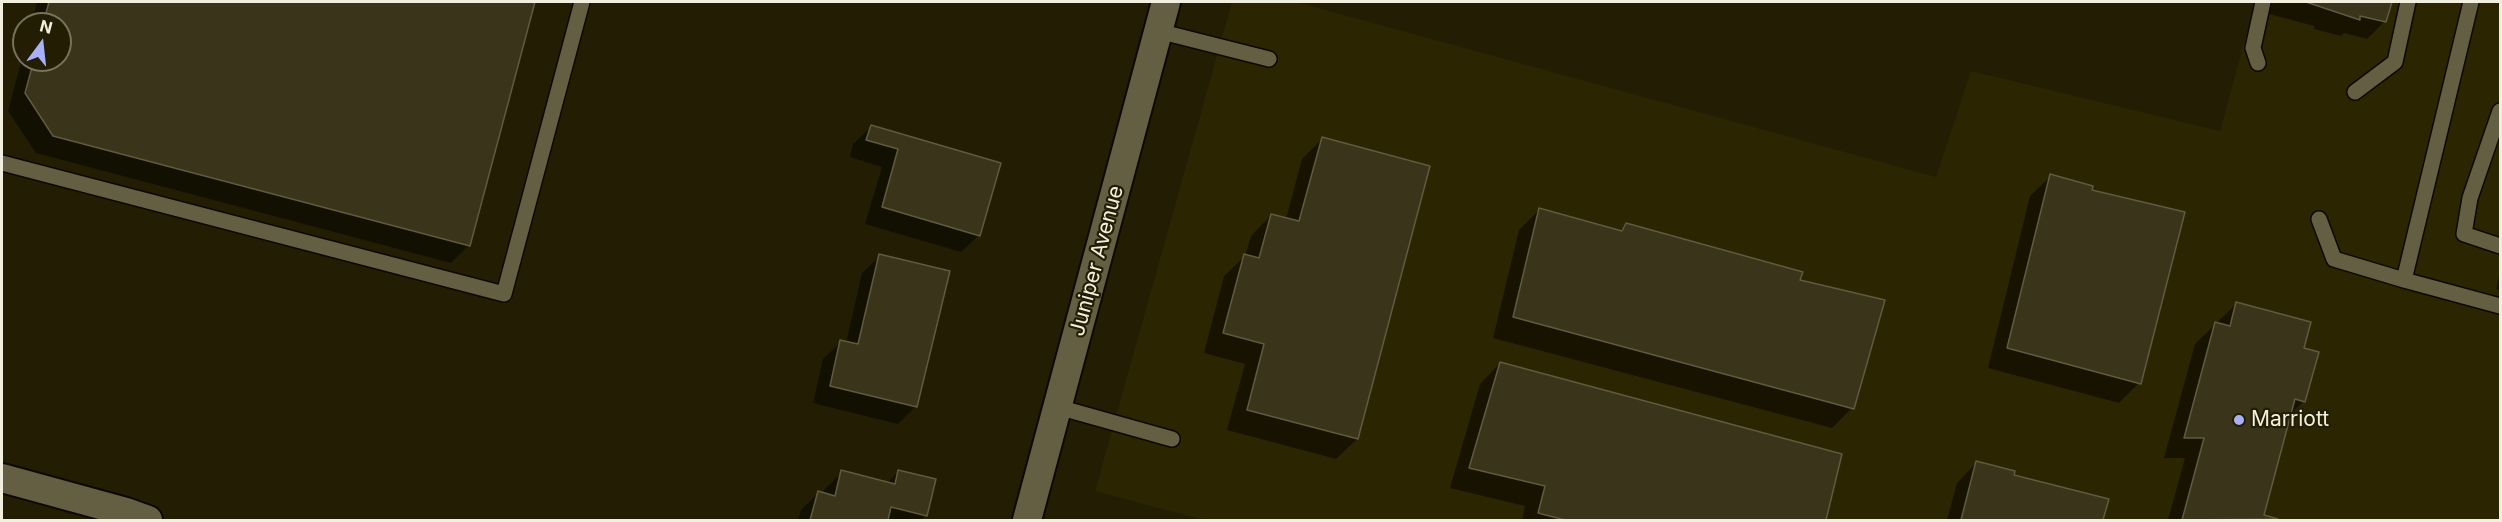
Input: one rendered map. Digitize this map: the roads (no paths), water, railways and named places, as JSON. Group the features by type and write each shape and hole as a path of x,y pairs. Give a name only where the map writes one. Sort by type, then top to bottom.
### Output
{"street":[{"name":"Juniper Avenue","path":"1027,520 1166,2"},
{"path":"2,478 148,520"}],"lane":[{"path":"2,163 504,294 582,2"},
{"path":"2258,63 2253,48 2264,2"},
{"path":"2355,92 2395,62 2408,2"},
{"path":"2404,280 2471,2"},
{"path":"1158,31 1269,59"},
{"path":"2500,111 2470,198 2464,234 2500,246"},
{"path":"2319,219 2334,259 2500,306"},
{"path":"1058,407 1172,439"}],"place":[{"name":"Marriott","path":"2239,420"}]}
